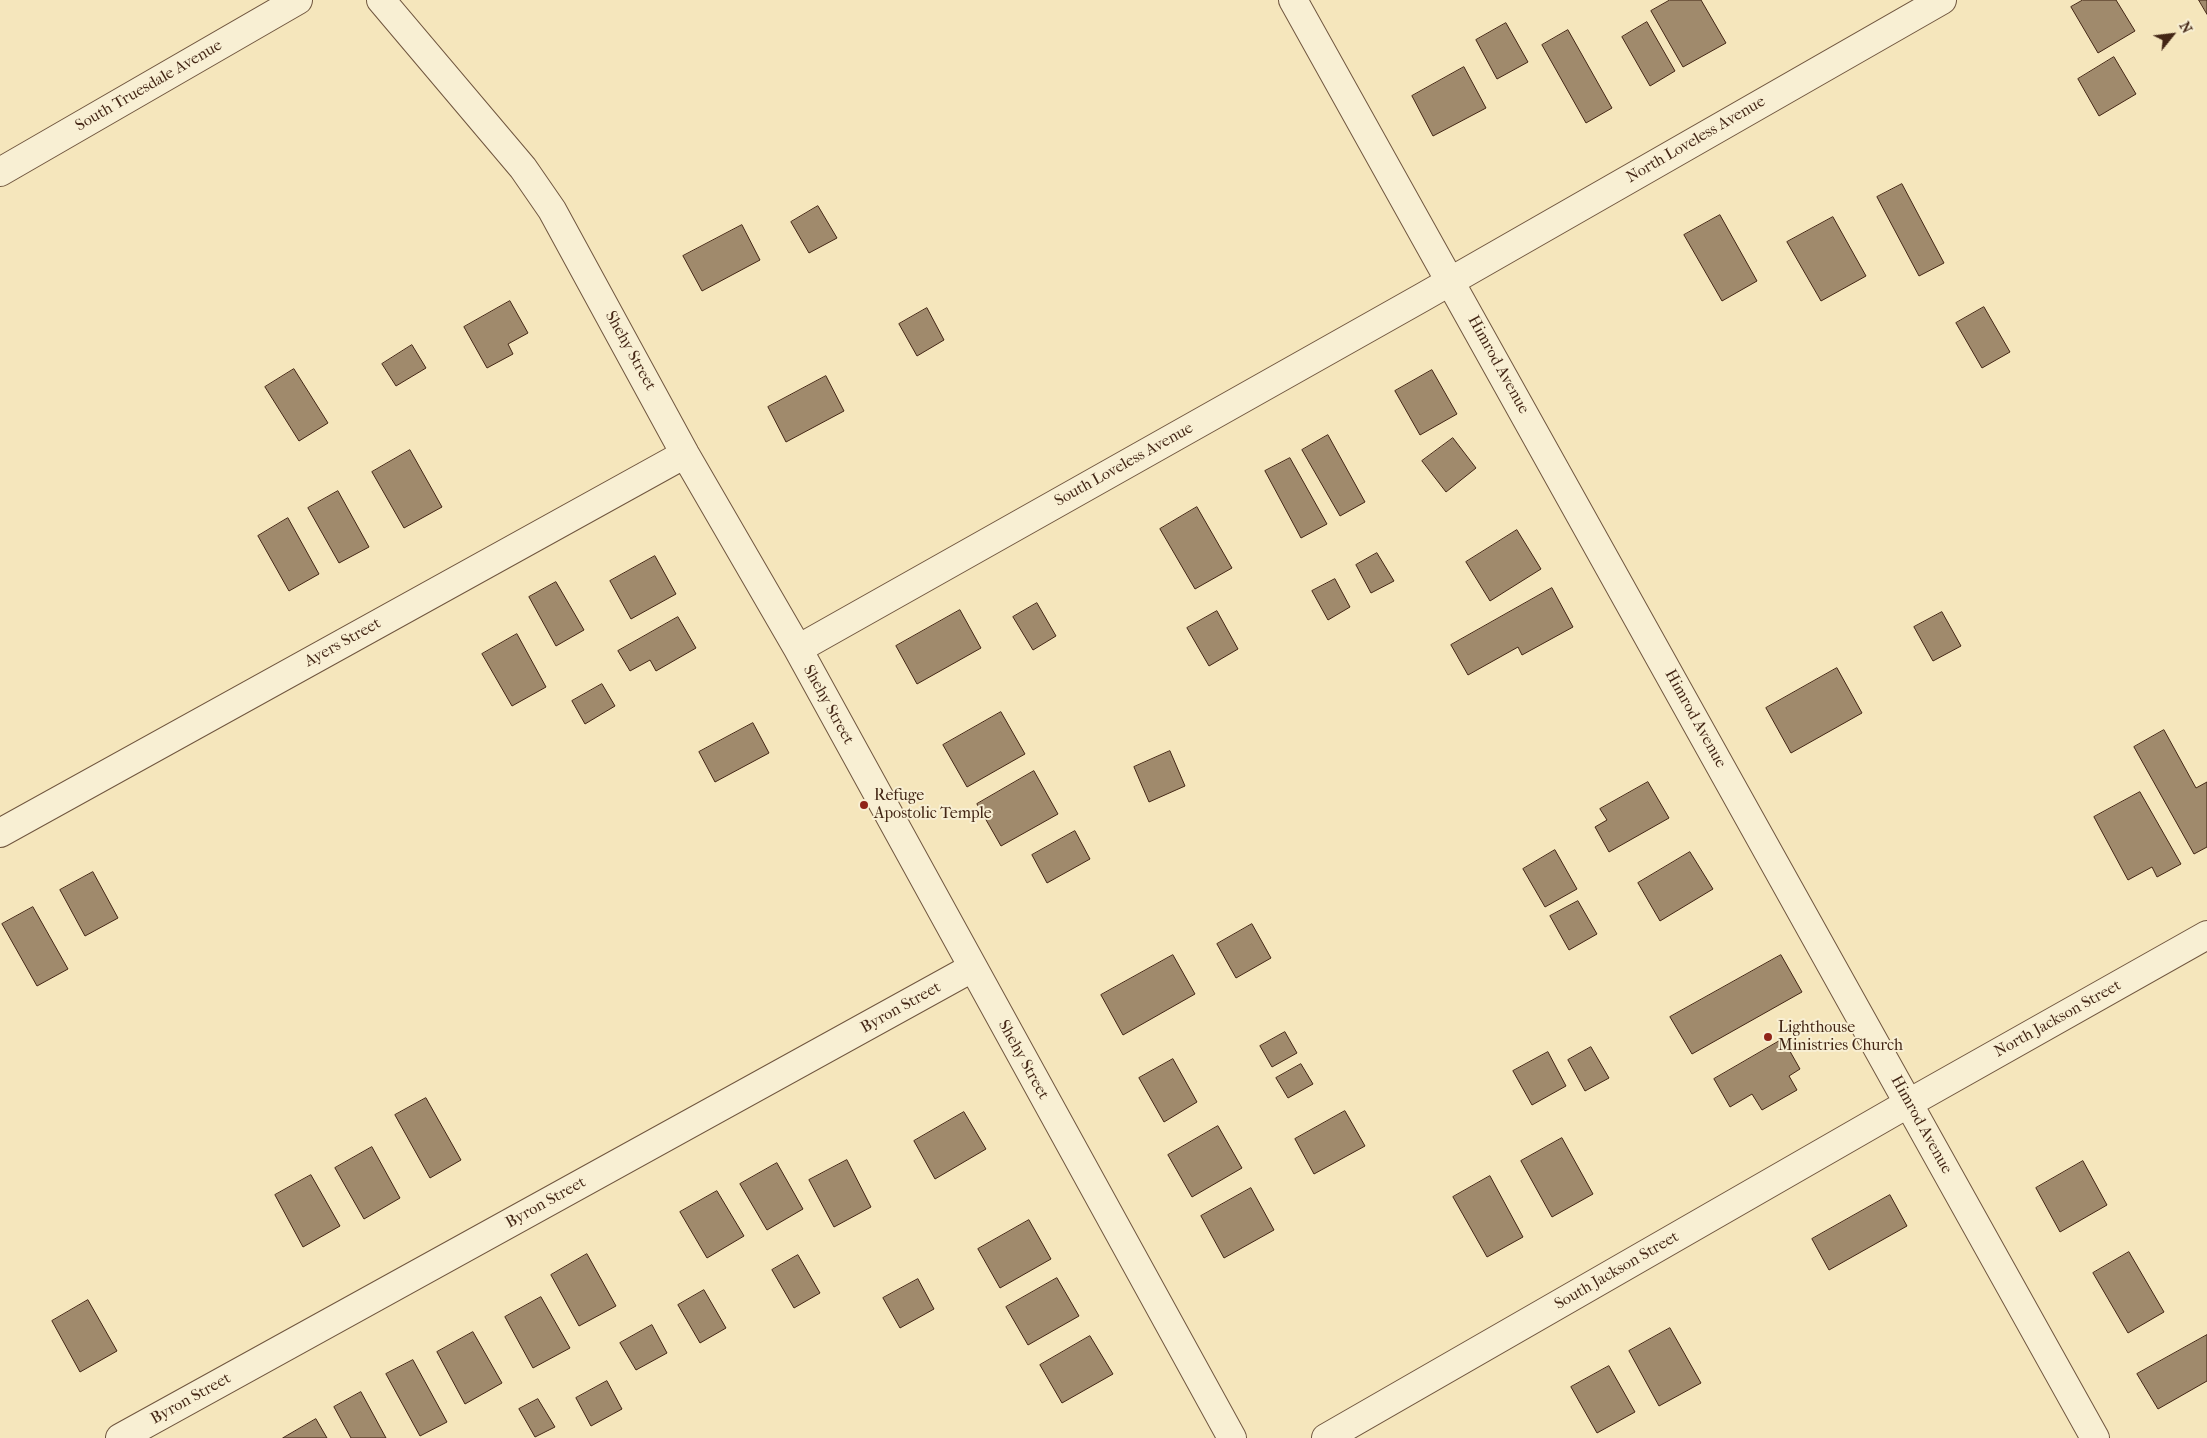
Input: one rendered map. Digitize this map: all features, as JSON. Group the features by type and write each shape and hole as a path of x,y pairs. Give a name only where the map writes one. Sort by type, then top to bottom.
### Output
{"street":[{"name":"South Truesdale Avenue","path":"0,172 298,0"},
{"name":"Shehy Street","path":"381,0 522,168 552,210 685,454 798,649 1232,1438"},
{"name":"Himrod Avenue","path":"1293,0 2095,1438"},
{"name":"North Loveless Avenue","path":"1451,281 1942,0"},
{"name":"South Loveless Avenue","path":"798,649 1451,281"},
{"name":"Ayers Street","path":"0,833 685,454"},
{"name":"North Jackson Street","path":"1909,1104 2207,935"},
{"name":"Byron Street","path":"120,1438 972,968"},
{"name":"South Jackson Street","path":"1326,1438 1909,1104"}],"building":[{"path":"1670,0 1701,0 1726,43 1683,67 1651,11"},
{"path":"2083,0 2116,0 2135,31 2098,53 2071,7"},
{"path":"2199,0 2207,0 2207,14"},
{"path":"1647,22 1675,71 1650,86 1622,37"},
{"path":"1506,23 1528,62 1497,79 1476,40"},
{"path":"1568,30 1612,108 1586,123 1542,45"},
{"path":"2114,57 2136,94 2099,116 2078,79"},
{"path":"1464,67 1486,108 1433,136 1412,96"},
{"path":"1902,184 1944,263 1919,276 1877,197"},
{"path":"818,206 837,238 809,253 791,222"},
{"path":"1720,215 1757,281 1722,301 1684,235"},
{"path":"1833,217 1866,276 1821,301 1787,242"},
{"path":"742,225 760,260 702,291 683,256"},
{"path":"510,301 528,333 508,344 513,354 487,368 464,327"},
{"path":"1984,307 2010,352 1982,368 1956,323"},
{"path":"927,308 944,340 917,356 899,324"},
{"path":"412,345 426,368 396,386 382,364"},
{"path":"294,369 328,423 299,441 265,387"},
{"path":"1432,370 1457,414 1420,435 1395,391"},
{"path":"826,376 844,411 786,442 768,407"},
{"path":"1328,435 1365,502 1340,516 1302,450"},
{"path":"1453,438 1476,468 1446,492 1422,461"},
{"path":"410,450 442,507 404,528 372,472"},
{"path":"1290,458 1327,524 1301,538 1265,471"},
{"path":"338,491 369,547 339,563 308,508"},
{"path":"1197,507 1232,568 1195,589 1160,529"},
{"path":"288,518 319,574 289,591 258,536"},
{"path":"1517,530 1541,569 1490,601 1466,562"},
{"path":"1377,553 1394,581 1371,593 1356,565"},
{"path":"655,556 676,594 631,619 610,581"},
{"path":"1335,579 1350,607 1328,620 1312,591"},
{"path":"556,582 584,630 556,646 529,597"},
{"path":"1552,588 1573,627 1522,655 1518,647 1468,675 1451,645"},
{"path":"1037,603 1056,636 1033,650 1013,617"},
{"path":"960,610 981,648 917,684 896,646"},
{"path":"1217,611 1238,649 1209,666 1187,628"},
{"path":"1942,612 1961,646 1933,661 1914,627"},
{"path":"678,617 696,648 656,671 650,660 630,671 618,651"},
{"path":"517,634 546,687 512,706 482,654"},
{"path":"1837,668 1862,713 1791,753 1766,708"},
{"path":"602,684 615,706 585,724 572,701"},
{"path":"1001,712 1025,754 967,787 943,745"},
{"path":"753,723 769,753 715,782 699,752"},
{"path":"2164,730 2196,788 2207,782 2207,847 2194,854 2134,747"},
{"path":"1170,751 1185,786 1149,802 1134,767"},
{"path":"1034,771 1058,814 1001,846 977,804"},
{"path":"1648,782 1669,818 1609,852 1595,827 1607,820 1600,809"},
{"path":"2140,792 2181,864 2157,877 2152,867 2128,880 2094,817"},
{"path":"1075,831 1090,859 1047,883 1032,855"},
{"path":"1555,850 1577,889 1545,907 1523,869"},
{"path":"1690,852 1713,889 1660,921 1638,883"},
{"path":"93,872 118,918 85,936 60,890"},
{"path":"1578,901 1597,934 1569,950 1550,916"},
{"path":"33,907 68,969 37,986 2,924"},
{"path":"1252,924 1271,958 1236,978 1217,944"},
{"path":"1173,955 1195,994 1123,1035 1101,995"},
{"path":"1781,955 1802,992 1692,1054 1670,1017"},
{"path":"1285,1032 1297,1053 1272,1067 1260,1046"},
{"path":"1783,1039 1800,1069 1789,1076 1797,1090 1762,1110 1752,1094 1730,1107 1714,1079"},
{"path":"1591,1047 1609,1078 1585,1091 1568,1060"},
{"path":"1548,1052 1566,1086 1532,1105 1513,1071"},
{"path":"1173,1059 1197,1102 1164,1122 1139,1078"},
{"path":"1301,1064 1313,1084 1288,1098 1276,1078"},
{"path":"426,1098 461,1160 430,1178 395,1115"},
{"path":"1345,1111 1365,1146 1314,1174 1295,1139"},
{"path":"964,1112 986,1149 935,1179 914,1141"},
{"path":"1218,1126 1242,1168 1192,1197 1168,1155"},
{"path":"1562,1138 1593,1194 1552,1217 1521,1161"},
{"path":"372,1147 400,1198 364,1219 335,1168"},
{"path":"847,1160 871,1207 834,1227 809,1180"},
{"path":"2083,1161 2107,1205 2060,1232 2036,1188"},
{"path":"777,1163 803,1209 767,1230 740,1184"},
{"path":"311,1175 340,1226 303,1247 275,1195"},
{"path":"1490,1176 1523,1237 1487,1257 1453,1197"},
{"path":"1251,1188 1274,1230 1224,1258 1201,1216"},
{"path":"717,1191 744,1236 707,1258 680,1212"},
{"path":"1890,1195 1907,1226 1829,1270 1812,1239"},
{"path":"1029,1220 1051,1259 1000,1288 978,1249"},
{"path":"2129,1252 2164,1312 2128,1333 2093,1273"},
{"path":"587,1254 616,1306 579,1326 551,1275"},
{"path":"798,1255 820,1293 794,1308 772,1270"},
{"path":"1057,1278 1079,1316 1028,1345 1006,1307"},
{"path":"918,1279 934,1309 900,1328 883,1298"},
{"path":"704,1290 726,1328 700,1343 678,1305"},
{"path":"541,1297 570,1348 533,1368 505,1317"},
{"path":"88,1300 117,1351 80,1372 52,1321"},
{"path":"652,1325 667,1353 636,1370 620,1343"},
{"path":"1670,1328 1701,1383 1659,1406 1629,1351"},
{"path":"473,1332 502,1383 465,1404 437,1352"},
{"path":"2207,1335 2207,1381 2158,1409 2137,1374"},
{"path":"1090,1336 1113,1374 1062,1403 1040,1365"},
{"path":"413,1360 447,1422 420,1436 386,1374"},
{"path":"1609,1366 1635,1412 1597,1433 1571,1387"},
{"path":"607,1381 622,1409 591,1426 576,1398"},
{"path":"361,1392 386,1438 351,1438 334,1407"},
{"path":"538,1399 555,1427 535,1437 519,1409"},
{"path":"316,1419 327,1438 283,1438"}],"place":[{"name":"Refuge Apostolic Temple","path":"864,805"},
{"name":"Lighthouse Ministries Church","path":"1768,1037"}]}
